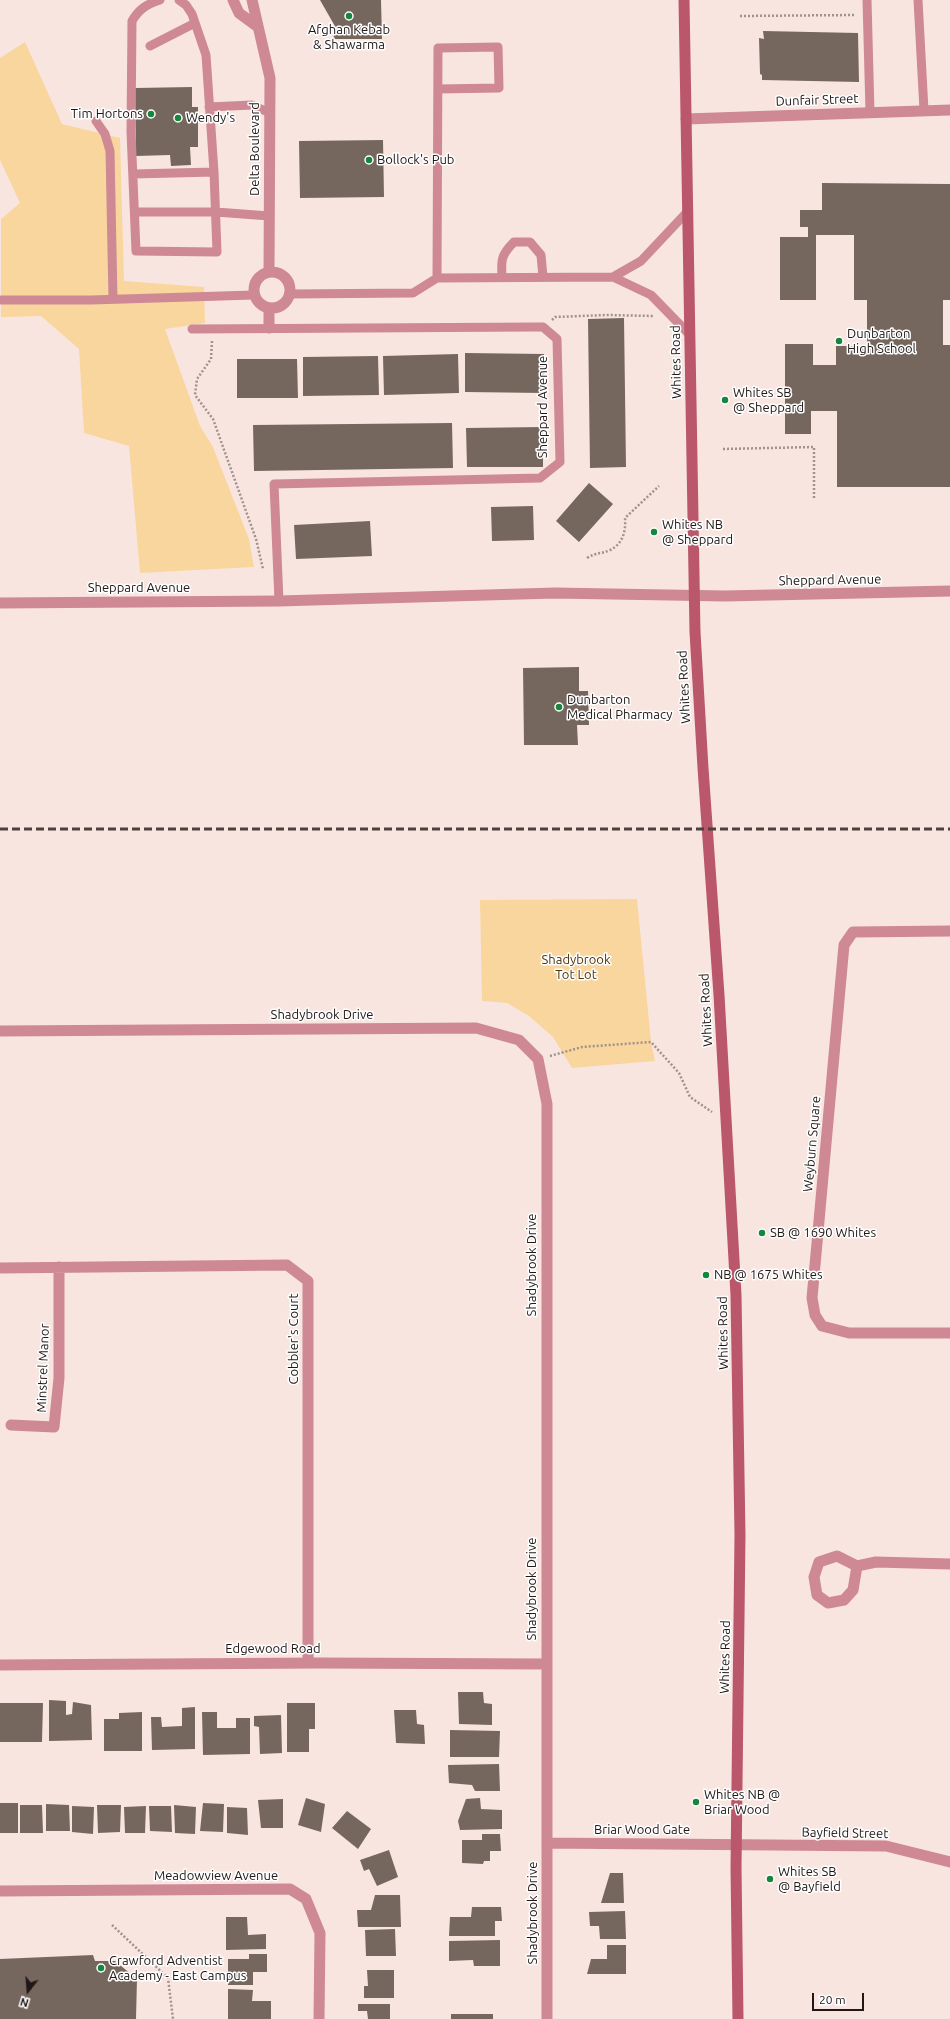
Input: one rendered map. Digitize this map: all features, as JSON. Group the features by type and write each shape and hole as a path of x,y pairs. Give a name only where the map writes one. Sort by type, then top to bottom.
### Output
{"main road":[{"name":"Whites Road","path":"684,0 695,632 736,1295 740,1527 737,1844 738,2019"}],"street":[{"path":"233,0 239,13 258,27"},
{"name":"Delta Boulevard","path":"252,0 270,78 269,272"},
{"name":"Dunfair Street","path":"686,119 950,110"},
{"path":"269,272 275,272 285,278 288,283 289,294 283,305 278,308 269,308 260,304 254,295 255,283 258,278 269,272"},
{"path":"269,308 269,328"},
{"name":"Sheppard Avenue","path":"0,603 279,601 555,593 695,596 950,591"},
{"name":"Weyburn Square","path":"950,931 853,932 844,945 812,1298 815,1315 822,1326 849,1332 950,1333"},
{"name":"Shadybrook Drive","path":"0,1030 476,1028 519,1040 538,1060 547,1104 547,2019"},
{"name":"Cobbler's Court","path":"0,1268 286,1265 308,1281 308,1663"},
{"name":"Minstrel Manor","path":"11,1424 54,1427 59,1378 59,1267"},
{"path":"857,1566 853,1590 844,1600 828,1603 817,1595 814,1577 819,1562 837,1556 857,1566 876,1562 950,1564"},
{"name":"Edgewood Road","path":"0,1665 308,1663 546,1664"},
{"name":"Briar Wood Gate","path":"547,1843 737,1844"},
{"name":"Bayfield Street","path":"737,1844 886,1846 950,1862"},
{"name":"Meadowview Avenue","path":"0,1891 290,1889 306,1899 320,1933 319,2019"}],"lane":[{"path":"160,0 150,3 138,11 132,21 131,132 136,251 217,252 214,172 206,55 195,23 186,5 179,0"},
{"path":"867,0 870,112"},
{"path":"918,0 924,110"},
{"path":"150,46 195,23"},
{"path":"437,278 438,48 498,47 498,88 438,89"},
{"path":"210,107 252,106 270,113"},
{"path":"96,121 105,134 110,151 113,299"},
{"path":"133,174 214,172"},
{"path":"614,277 641,261 688,211"},
{"path":"135,212 216,212 269,216"},
{"path":"502,277 501,260 514,242 530,242 541,255 543,277"},
{"path":"289,294 413,293 437,278 614,277 651,295 690,335"},
{"path":"0,300 113,299 254,295"},
{"path":"192,329 543,327"},
{"name":"Sheppard Avenue","path":"279,601 274,484 540,478 560,462 557,339 543,327"}],"path":[{"path":"740,16 867,15"},
{"path":"543,327 555,317 607,315 655,316"},
{"path":"212,329 211,359 197,379 195,395 213,419 256,539 264,570"},
{"path":"723,449 814,447 814,498"},
{"path":"587,558 596,552 610,550 621,542 626,529 625,518 659,486"},
{"path":"538,1060 582,1047 651,1042 679,1073 690,1097 726,1120"},
{"path":"112,1925 168,1978 173,2019"}],"green space":[{"path":"25,42 62,124 120,138 124,281 204,287 205,323 165,329 200,426 213,447 249,539 254,567 140,573 129,446 84,433 79,349 41,316 1,317 1,219 20,203 0,160 0,58"},
{"name":"Shadybrook Tot Lot","path":"637,899 651,1042 655,1061 572,1068 553,1037 529,1016 507,1003 482,1001 480,900"}],"building":[{"path":"320,0 381,0 382,39 333,39 336,28"},
{"path":"763,31 858,33 859,82 762,80 762,75 760,74 759,38 764,39"},
{"path":"192,87 192,107 198,107 198,147 190,147 191,165 171,166 170,155 136,156 135,88"},
{"path":"383,140 384,197 300,198 299,141"},
{"path":"822,183 950,184 950,300 943,300 943,345 950,345 950,487 837,487 837,411 811,411 811,434 785,434 785,344 813,344 813,365 836,365 836,346 867,346 867,300 854,300 854,235 816,235 816,300 780,300 780,237 808,237 808,227 800,227 800,210 822,210"},
{"path":"624,318 626,467 590,468 588,319"},
{"path":"465,353 544,354 544,393 465,392"},
{"path":"458,354 459,393 384,395 383,356"},
{"path":"378,356 379,395 303,396 303,357"},
{"path":"237,359 297,359 298,398 237,398"},
{"path":"452,423 453,468 254,471 253,425"},
{"path":"543,427 543,467 467,467 466,428"},
{"path":"589,483 613,504 579,542 556,521"},
{"path":"533,506 534,540 492,541 491,507"},
{"path":"370,521 372,556 296,559 294,525"},
{"path":"579,667 579,691 588,691 589,725 577,725 578,745 524,745 523,668"},
{"path":"458,1692 483,1692 484,1703 492,1704 492,1725 459,1724"},
{"path":"49,1700 66,1701 66,1715 72,1714 73,1702 91,1705 92,1740 49,1741"},
{"path":"0,1703 43,1703 42,1742 0,1742"},
{"path":"287,1703 315,1703 315,1729 309,1729 309,1752 287,1752"},
{"path":"195,1707 195,1749 152,1750 151,1717 161,1717 162,1727 182,1726 182,1708"},
{"path":"394,1710 416,1710 417,1724 424,1725 425,1744 396,1743"},
{"path":"142,1712 142,1751 104,1751 104,1719 119,1719 119,1713"},
{"path":"202,1712 217,1712 217,1728 236,1728 236,1718 250,1718 250,1754 203,1755"},
{"path":"281,1715 282,1753 260,1754 259,1727 254,1726 254,1716"},
{"path":"450,1730 500,1731 499,1757 450,1757"},
{"path":"499,1764 500,1791 475,1791 472,1785 449,1783 448,1765"},
{"path":"306,1798 325,1804 321,1832 298,1825"},
{"path":"480,1798 481,1809 502,1810 502,1829 460,1830 458,1821 466,1799"},
{"path":"283,1799 283,1828 261,1828 258,1800"},
{"path":"0,1803 18,1803 18,1833 0,1833"},
{"path":"203,1803 224,1804 223,1832 200,1831"},
{"path":"46,1804 69,1805 70,1831 46,1831"},
{"path":"20,1805 42,1805 43,1833 20,1833"},
{"path":"97,1805 121,1805 120,1832 98,1833"},
{"path":"174,1805 196,1807 195,1834 175,1833"},
{"path":"72,1806 94,1807 93,1834 72,1832"},
{"path":"146,1806 145,1833 125,1833 124,1807"},
{"path":"149,1806 171,1806 172,1832 150,1831"},
{"path":"227,1807 247,1808 248,1835 227,1833"},
{"path":"347,1811 371,1829 358,1849 332,1828"},
{"path":"482,1834 500,1834 501,1851 490,1851 490,1861 484,1861 483,1864 462,1863 462,1840 482,1840"},
{"path":"389,1850 398,1877 377,1886 369,1869 364,1871 360,1860"},
{"path":"610,1873 623,1873 624,1903 601,1903"},
{"path":"375,1895 400,1895 401,1927 358,1927 357,1910 371,1910"},
{"path":"472,1907 501,1907 502,1921 495,1921 495,1936 449,1936 450,1917 471,1917"},
{"path":"625,1911 626,1939 600,1939 599,1926 590,1926 589,1912"},
{"path":"226,1917 247,1917 248,1935 266,1934 266,1949 226,1950"},
{"path":"395,1929 396,1956 366,1956 365,1930"},
{"path":"500,1940 500,1966 474,1966 473,1960 449,1961 449,1941"},
{"path":"607,1945 626,1945 626,1974 587,1974 591,1959 607,1959"},
{"path":"249,1954 267,1954 267,1972 253,1972 253,1985 228,1985 228,1959 249,1959"},
{"path":"93,1955 95,1961 115,1961 137,1979 136,2019 0,2019 0,1959"},
{"path":"367,1970 394,1970 394,1998 364,1998 364,1986 368,1986"},
{"path":"228,1989 253,1990 252,2001 271,2001 271,2019 228,2019"},
{"path":"358,2004 390,2004 390,2019 368,2019 367,2011 358,2011"},
{"path":"451,2014 493,2014 493,2019 451,2019"}],"railway":[{"path":"0,829 950,829"}],"place":[{"name":"Afghan Kebab & Shawarma","path":"349,16"},
{"name":"Tim Hortons","path":"151,114"},
{"name":"Wendy's","path":"178,118"},
{"name":"Bollock's Pub","path":"369,160"},
{"name":"Dunbarton High School","path":"839,341"},
{"name":"Whites SB @ Sheppard","path":"725,400"},
{"name":"Whites NB @ Sheppard","path":"654,532"},
{"name":"Dunbarton Medical Pharmacy","path":"559,707"},
{"name":"SB @ 1690 Whites","path":"762,1233"},
{"name":"NB @ 1675 Whites","path":"706,1275"},
{"name":"Whites NB @ Briar Wood","path":"696,1802"},
{"name":"Whites SB @ Bayfield","path":"770,1879"},
{"name":"Crawford Adventist Academy - East Campus","path":"101,1968"}]}
